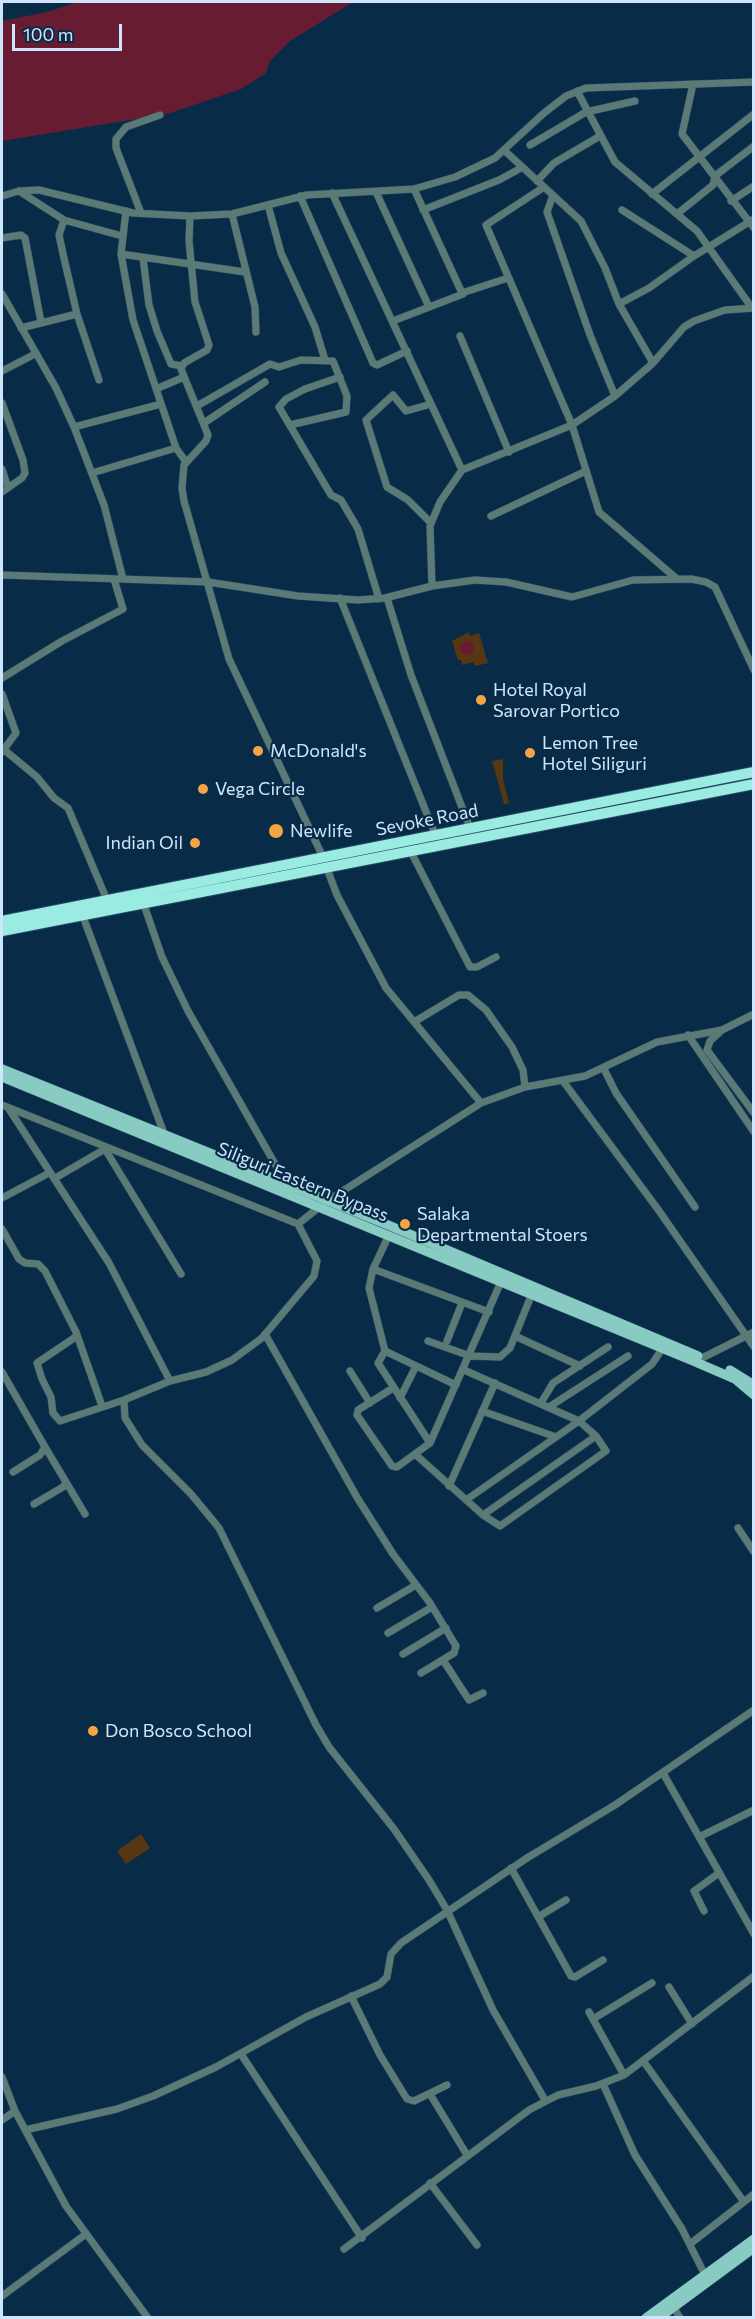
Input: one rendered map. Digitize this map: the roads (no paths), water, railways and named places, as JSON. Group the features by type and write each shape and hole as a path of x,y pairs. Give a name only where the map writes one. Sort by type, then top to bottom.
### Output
{"highway":[{"name":"Sevoke Road","path":"2,931 324,862 435,834 753,772"},
{"name":"Sevoke Road","path":"2,921 324,862 410,850 753,784"}],"main road":[{"name":"Siliguri Eastern Bypass","path":"2,1069 287,1185 389,1235 500,1284 735,1379 753,1395"},
{"name":"Siliguri Eastern Bypass","path":"2,1077 702,1358 737,1373 753,1385"},
{"path":"646,2318 753,2239"},
{"path":"659,2318 753,2248"}],"street":[{"path":"2,196 19,190 61,194 126,211 190,216 232,214 300,196 414,189 455,177 505,151 544,113 577,91 596,87 753,82"},
{"path":"619,304 649,288 694,256 752,223 731,201 681,130 693,84"},
{"path":"577,91 586,112 615,162 700,233 708,248 753,308"},
{"path":"530,145 586,112 635,101"},
{"path":"652,194 753,114"},
{"path":"141,213 116,148 116,139 126,127 160,115"},
{"path":"537,182 554,163 600,136"},
{"path":"677,214 713,185 715,176 753,146"},
{"path":"505,151 581,221 605,268 619,304 652,363"},
{"path":"423,210 499,180 521,168"},
{"path":"731,201 753,186"},
{"path":"544,187 486,224 572,426 600,514 677,579"},
{"path":"414,189 463,294"},
{"path":"19,190 64,220 122,236"},
{"path":"376,192 429,307"},
{"path":"332,193 462,470"},
{"path":"553,195 547,212 590,335 615,396"},
{"path":"300,196 373,363 377,365 407,351"},
{"path":"267,205 277,242 315,327 325,360"},
{"path":"622,210 694,256"},
{"path":"126,211 121,254 133,320 176,448 186,462"},
{"path":"232,214 255,307 256,332"},
{"path":"142,258 149,305 157,331 171,363 182,366 207,350 209,345 198,314 190,264 190,216"},
{"path":"64,220 59,235 77,314 99,380"},
{"path":"2,238 21,235 25,238 41,322"},
{"path":"121,254 245,272"},
{"path":"393,321 508,278"},
{"path":"2,294 56,388 92,473 104,506 123,609 62,641 2,678"},
{"path":"432,586 429,541 431,523 440,502 462,470 572,426 615,396 652,363 684,327 694,321 725,310 753,308"},
{"path":"21,328 77,314"},
{"path":"460,336 509,452"},
{"path":"3,369 35,354"},
{"path":"197,406 270,364 279,367 301,360 333,361 347,396 346,412 290,425"},
{"path":"182,366 183,377 204,423 207,438 186,462 182,474 183,495 229,659 324,862 337,895 386,988 481,1103"},
{"path":"156,389 183,377"},
{"path":"340,377 305,389 281,402 279,407 331,495 341,500 358,529 379,599"},
{"path":"204,423 265,382"},
{"path":"431,404 406,411 393,395 366,420 387,487 405,498 431,523"},
{"path":"2,403 23,460 25,473 22,478 5,490 2,470"},
{"path":"74,427 161,404"},
{"path":"92,473 176,448"},
{"path":"491,516 586,471"},
{"path":"2,575 208,582 298,596 379,599 432,586 490,580 572,597 633,580 677,579 706,582 716,587 753,670"},
{"path":"340,598 435,834"},
{"path":"387,598 411,675 470,828"},
{"path":"2,694 16,733 2,750 37,777 54,798 68,808 107,900"},
{"path":"410,850 470,967 477,967 496,957"},
{"path":"143,902 162,957 189,1011 287,1185"},
{"path":"82,914 166,1137"},
{"path":"414,1022 459,995 468,995 486,1010 512,1047 523,1070 525,1087"},
{"path":"298,1224 323,1204 481,1103 525,1087 564,1081 604,1069 657,1042 722,1030 752,1017"},
{"path":"722,1030 710,1041 707,1050 753,1113"},
{"path":"688,1035 753,1132"},
{"path":"604,1069 616,1093 695,1207"},
{"path":"564,1081 753,1347"},
{"path":"2,1106 105,1149 298,1224 317,1261 317,1269 311,1283 249,1349 225,1364 170,1381 63,1421 57,1419 53,1413 51,1397 37,1363 77,1336"},
{"path":"9,1109 109,1263 170,1381"},
{"path":"2,1198 105,1149"},
{"path":"105,1149 181,1274"},
{"path":"2,1229 19,1259 42,1266 77,1336 102,1406"},
{"path":"389,1235 373,1269 369,1288 385,1351 378,1363 430,1443"},
{"path":"373,1269 489,1312"},
{"path":"393,1388 358,1410 357,1415 392,1466 397,1467 430,1443 500,1284"},
{"path":"428,1341 470,1356 500,1358 508,1353 531,1296"},
{"path":"447,1341 462,1303"},
{"path":"702,1358 753,1332"},
{"path":"265,1334 358,1499 446,1628 456,1649 421,1673"},
{"path":"515,1336 580,1365"},
{"path":"542,1403 553,1383 608,1347"},
{"path":"466,1500 579,1421 652,1364 662,1349"},
{"path":"385,1351 456,1384"},
{"path":"549,1407 628,1356"},
{"path":"400,1398 416,1366"},
{"path":"416,1455 483,1515 500,1526 605,1453 605,1448 596,1436 579,1421 464,1370"},
{"path":"350,1371 369,1403"},
{"path":"2,1372 85,1514"},
{"path":"449,1486 495,1383"},
{"path":"124,1400 126,1418 142,1445 191,1494 219,1528 298,1692 329,1747 410,1851 447,1910 493,2010 545,2100"},
{"path":"482,1411 556,1437"},
{"path":"483,1515 596,1436"},
{"path":"13,1472 40,1455 45,1447"},
{"path":"34,1504 63,1487 66,1482"},
{"path":"738,1528 753,1552"},
{"path":"377,1608 416,1585"},
{"path":"388,1633 432,1607"},
{"path":"403,1654 446,1628"},
{"path":"443,1660 469,1700 483,1693"},
{"path":"25,2130 117,2109 188,2080 241,2054 306,2017 385,1980 387,1961 396,1948 447,1910 663,1773 753,1710"},
{"path":"663,1773 753,1934"},
{"path":"699,1837 753,1810"},
{"path":"511,1868 573,1977 603,1960"},
{"path":"704,1911 694,1891 720,1873"},
{"path":"538,1917 566,1900"},
{"path":"344,2249 362,2238 467,2155 545,2100 603,2084 624,2075 644,2062 753,1976"},
{"path":"624,2075 591,2016 652,1983"},
{"path":"669,1987 692,2025"},
{"path":"351,1996 380,2055 407,2099 414,2101 447,2085"},
{"path":"241,2054 362,2238"},
{"path":"644,2062 744,2202"},
{"path":"2,2077 15,2111 66,2206 148,2318"},
{"path":"603,2084 635,2155 690,2244 704,2273"},
{"path":"430,2094 467,2155"},
{"path":"2,2120 15,2111"},
{"path":"430,2183 477,2245"},
{"path":"690,2244 753,2194"},
{"path":"2,2296 86,2234"},
{"path":"673,2306 680,2318"}],"place":[{"name":"Hotel Royal Sarovar Portico","path":"481,700"},
{"name":"McDonald's","path":"258,751"},
{"name":"Lemon Tree Hotel Siliguri","path":"530,753"},
{"name":"Vega Circle","path":"203,789"},
{"name":"Newlife","path":"276,831"},
{"name":"Indian Oil","path":"195,843"},
{"name":"Salaka Departmental Stoers","path":"405,1224"},
{"name":"Don Bosco School","path":"93,1731"}]}
